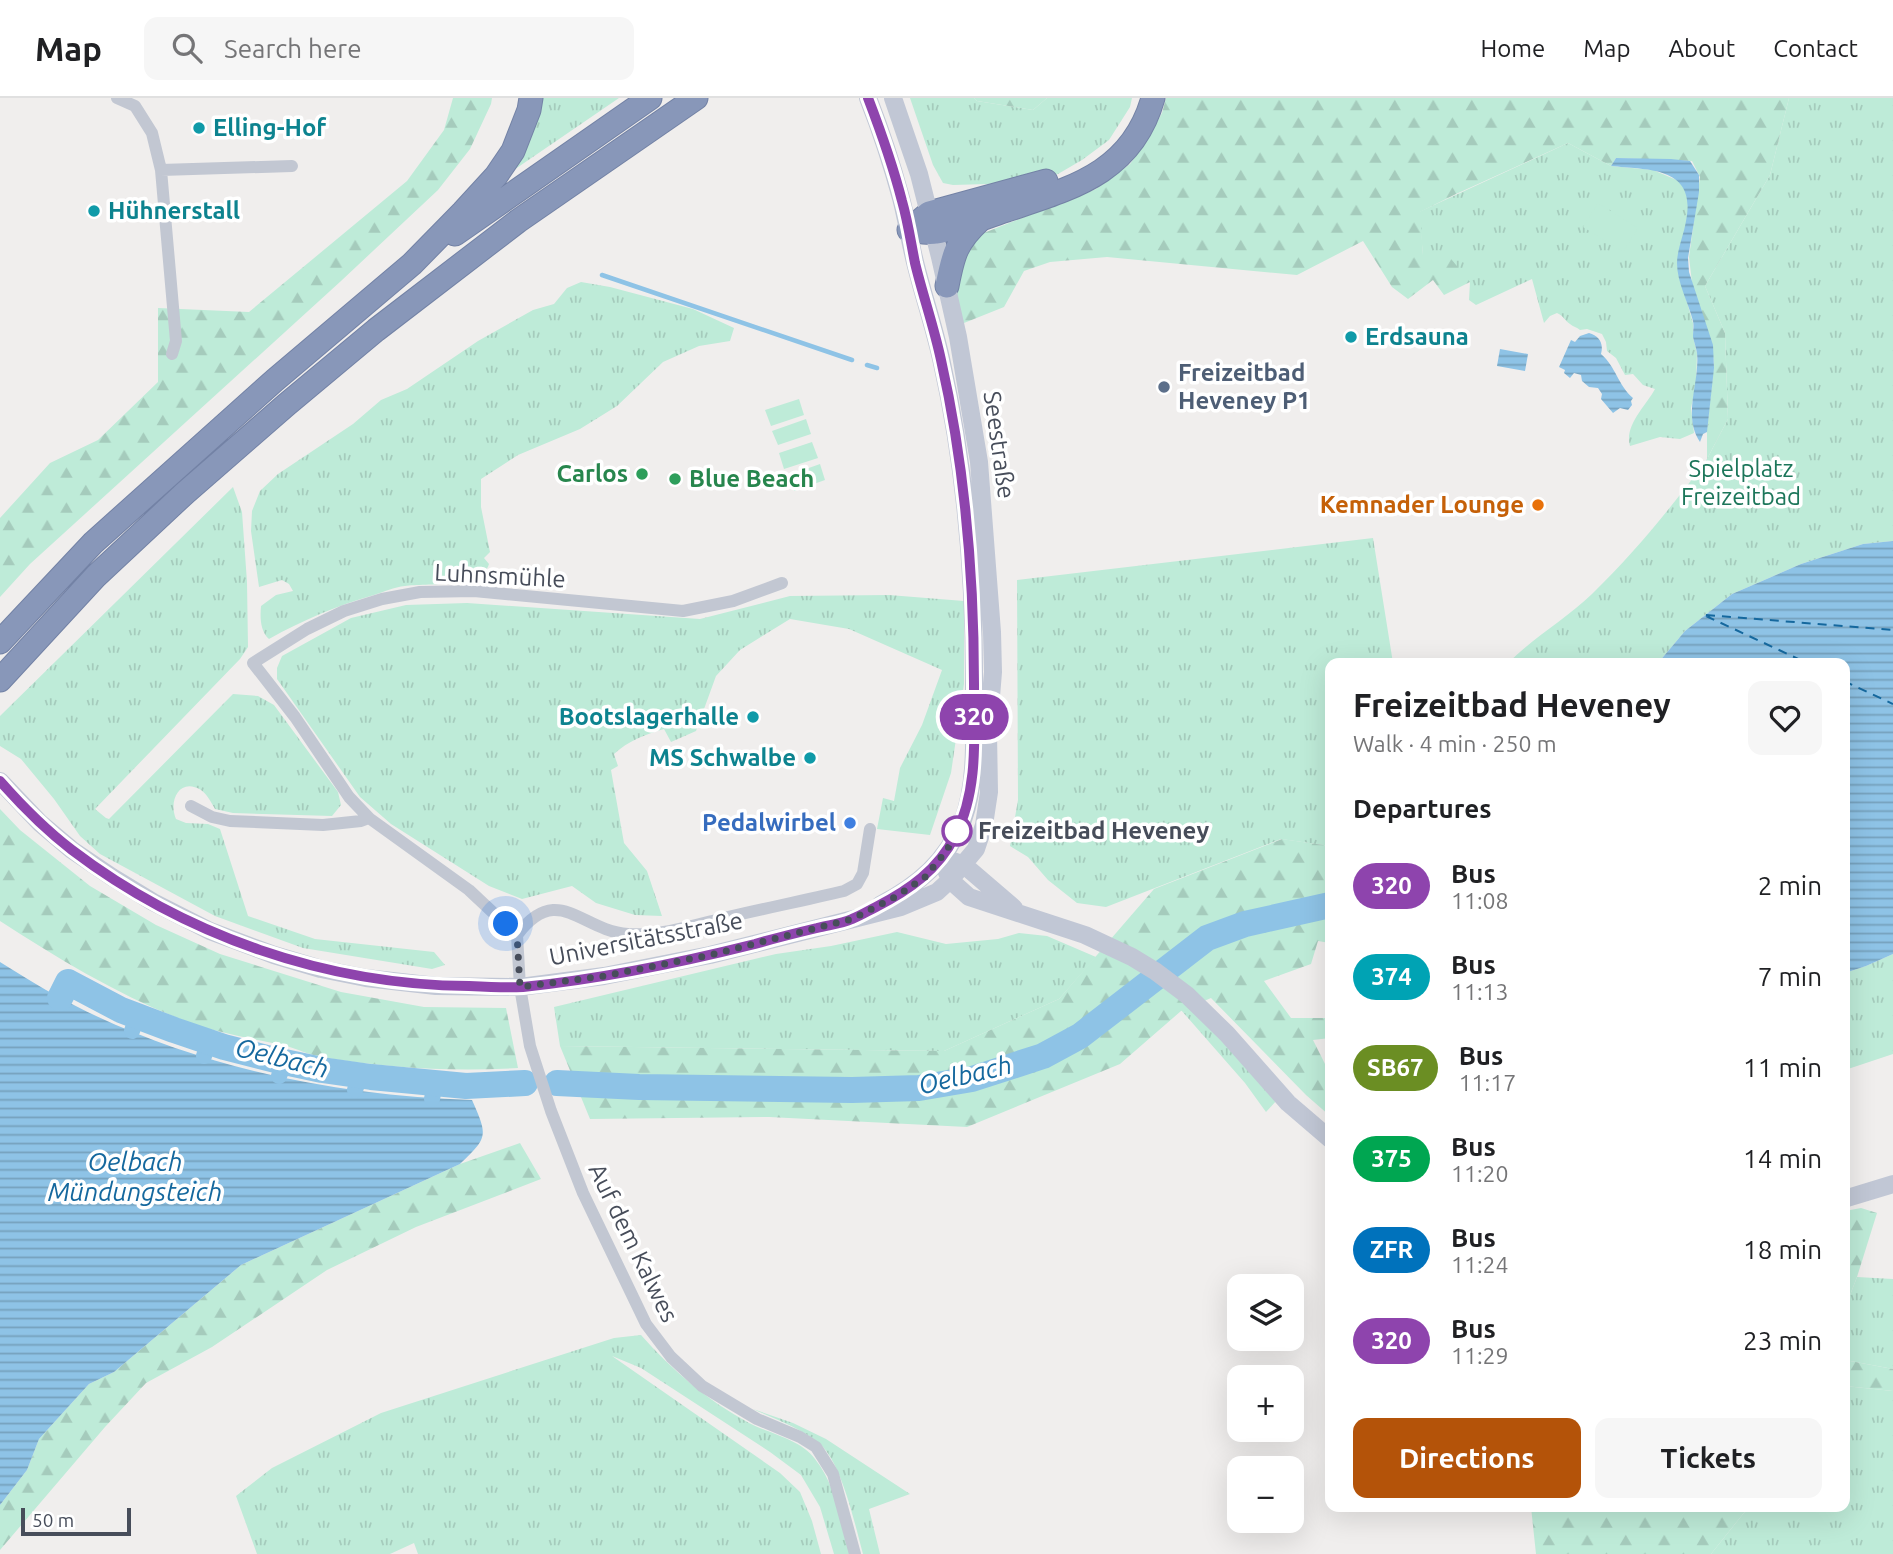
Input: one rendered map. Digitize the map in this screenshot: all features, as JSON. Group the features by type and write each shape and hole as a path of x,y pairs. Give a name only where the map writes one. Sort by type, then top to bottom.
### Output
{"highway":[{"path":"412,264 496,176 523,129 531,98"},
{"path":"0,642 93,544 131,509 275,380 412,264 650,98"},
{"path":"0,680 96,576 185,493 296,397 405,307 518,220 696,98"},
{"path":"909,230 1060,177 1089,162 1119,133 1138,98"},
{"path":"931,223 980,220 1089,180 1106,168 1132,141 1153,98"},
{"path":"947,286 953,258 964,234 980,220"}],"street":[{"path":"117,98 135,106 152,133 160,170 176,341 172,354"},
{"name":"Seestraße","path":"868,98 897,185 942,363 951,408 970,549 974,631 974,729 968,803 954,838 942,857"},
{"name":"Seestraße","path":"893,98 919,174 958,337 977,451 992,632 993,672 988,733 987,811 976,849 950,880"},
{"path":"160,170 292,166"},
{"name":"Luhnsmühle","path":"369,818 349,797 295,717 253,663 307,629 344,611 382,599 420,592 474,591 683,611 733,601 782,583"},
{"name":"Universitätsstraße","path":"0,781 40,823 72,850 143,895 210,931 321,969 366,978 436,986 520,987 604,976 710,955 901,907 937,891 950,880"},
{"path":"191,806 212,817 230,821 323,825 369,818 469,890 517,935 543,911 564,910 612,931 626,934 661,934 844,891 857,884 863,873 870,829"},
{"path":"942,857 964,865 1022,913"},
{"path":"942,857 950,880 969,897 1085,935 1132,957 1176,986 1227,1034 1288,1102 1325,1135"},
{"name":"Universitätsstraße","path":"852,919 912,887 925,877 942,857"},
{"name":"Auf dem Kalwes","path":"517,935 520,987 530,1046 551,1111 583,1193 646,1324 671,1357 702,1386 757,1419 800,1437 816,1447 833,1474 855,1554"},
{"path":"1850,1197 1893,1184"}],"green space":[{"path":"453,98 492,98 470,149 438,190 30,564 0,597 0,518 50,463 98,440 158,382 158,308 249,312 407,181 444,130"},
{"path":"537,98 619,98 505,176"},
{"path":"910,98 974,98 977,101 1033,110 1047,98 1132,98 1130,107 1109,140 1058,174 988,184 953,185 943,183 933,165"},
{"path":"974,98 1047,98 1033,110 977,101"},
{"path":"1166,98 1789,98 1770,175 1705,286 1725,333 1728,419 1707,459 1707,430 1714,364 1712,346 1692,283 1689,257 1700,177 1692,161 1616,158 1611,166 1568,143 1420,212 1423,255 1447,254 1470,282 1444,295 1433,280 1408,299 1392,287 1363,241 1297,275 1107,257 1050,262 1024,271 1004,307 959,325 949,285 976,236 1096,189 1130,164 1162,113"},
{"name":"Spielplatz Freizeitbad","path":"1789,98 1893,98 1893,541 1863,544 1801,564 1732,594 1685,631 1662,658 1514,658 1582,603 1606,580 1661,519 1699,470 1697,467 1702,466 1707,459 1728,419 1725,333 1705,286 1770,175"},
{"path":"1568,143 1611,166 1653,170 1679,181 1687,191 1689,204 1680,278 1693,323 1697,353 1696,385 1691,408 1694,433 1680,439 1660,437 1630,446 1633,423 1655,389 1643,385 1633,374 1625,375 1616,358 1607,351 1602,334 1587,329 1580,330 1557,313 1544,323 1532,279 1476,305 1469,300 1470,282 1423,255 1419,212"},
{"path":"1598,203 1638,228 1623,252 1583,227"},
{"path":"581,282 693,309 734,328 730,341 699,346 663,362 617,406 580,429 518,455 481,479 481,507 490,552 484,558 489,564 484,572 465,581 393,588 320,614 269,639 262,628 261,606 276,595 293,591 289,584 282,580 259,587 251,531 252,511 260,491 278,474 353,424 381,400 407,389 478,341 533,310 554,304 567,288"},
{"path":"799,399 804,415 771,426 765,410"},
{"path":"806,419 811,434 778,445 772,431"},
{"path":"812,442 818,458 784,469 779,453"},
{"path":"820,464 825,480 794,491 789,475"},
{"path":"233,487 242,512 248,647 240,659 95,809 109,819 233,694 258,696 274,705 338,792 341,805 332,816 233,813 215,809 203,792 187,786 178,792 175,798 176,819 186,823 208,824 220,829 248,916 315,939 434,952 445,965 432,969 303,948 215,916 100,854 80,836 21,759 0,746 0,716"},
{"path":"1373,538 1392,658 1325,658 1325,845 1281,839 1106,907 1077,903 1048,880 1028,857 1010,846 1018,800 1017,580"},
{"path":"889,595 964,601 964,684 951,773 930,835 877,829 883,798 894,801 900,768 922,725 942,670 849,629 790,619 740,650 716,676 696,731 671,742 664,729 638,738 614,754 618,766 611,770 624,843 647,871 662,916 635,915 596,903 572,886 522,899 489,886 391,824 360,797 277,679 277,668 282,656 351,618 406,605 467,603 700,619 790,596"},
{"path":"0,809 20,830 90,886 156,925 220,954 341,992 424,1007 506,1008 518,1068 420,1068 322,1057 208,1028 135,999 66,962 0,921"},
{"path":"1282,839 1325,845 1325,942 1318,941 1311,964 1264,981 1291,1018 1325,1018 1325,1039 1313,1040 1325,1064 1325,1112 1211,998 1181,1011 1120,1064 967,1127 769,1117 590,1119 560,1046 944,1051 1059,999 1154,889"},
{"path":"897,932 946,944 998,939 1019,933 1047,936 1096,957 1059,999 944,1051 560,1046 554,1007 776,954"},
{"path":"1893,954 1893,1054 1850,1068 1850,971"},
{"path":"1190,1007 1277,1100 1266,1112 1245,1083 1181,1010"},
{"path":"520,1143 541,1179 416,1227 327,1270 212,1347 146,1383 0,1550 0,1505 27,1470 39,1439 89,1384 114,1372 241,1265 460,1164"},
{"path":"1861,1208 1877,1213 1850,1295 1850,1210"},
{"path":"1857,1277 1893,1279 1893,1369 1850,1361 1850,1295"},
{"path":"641,1335 678,1372 719,1405 809,1452 822,1469 833,1492 850,1554 834,1554 820,1507 801,1475 641,1368 612,1356 780,1473 800,1492 821,1554 418,1554 414,1543 390,1554 257,1554 236,1496 272,1468 381,1413 614,1338"},
{"path":"1850,1361 1893,1369 1893,1391 1850,1387"},
{"path":"1850,1387 1893,1391 1893,1554 1711,1554 1743,1514 1850,1512"},
{"path":"753,1409 793,1423 826,1439 910,1494 869,1509 880,1554 863,1554 841,1480 828,1453 813,1438"},
{"path":"1532,1512 1745,1512 1711,1554 1536,1554"}],"water":[{"path":"1616,158 1690,161 1699,175 1699,192 1688,258 1689,272 1713,345 1714,368 1707,432 1703,434 1700,442 1692,421 1697,364 1693,323 1677,270 1688,203 1684,190 1677,181 1655,171 1611,166"},
{"path":"1589,333 1600,340 1601,354 1633,398 1628,410 1620,408 1613,413 1601,399 1602,394 1598,388 1589,387 1582,381 1581,375 1574,373 1570,378 1564,373 1565,370 1559,367 1571,340 1575,342 1580,336"},
{"path":"1500,349 1528,354 1525,371 1497,366"},
{"path":"1893,541 1893,954 1850,971 1850,658 1662,658 1685,631 1732,594 1801,564 1863,544"},
{"name":"Oelbach Mündungsteich","path":"0,962 95,1015 199,1056 307,1082 362,1091 472,1100 483,1129 476,1148 460,1164 241,1265 114,1372 89,1384 39,1439 27,1470 0,1505"}],"waterway":[{"path":"602,275 852,360"},
{"path":"867,365 877,368"},
{"name":"Oelbach","path":"557,1083 852,1090 919,1088 972,1079 1043,1056 1080,1036 1207,938 1245,924 1325,906"},
{"name":"Oelbach","path":"60,998 68,982 121,1010 174,1030 224,1047 322,1070 466,1086 525,1083"},
{"path":"132,1031 137,1016"},
{"path":"204,1056 209,1042"},
{"path":"279,1076 285,1062"},
{"path":"355,1090 360,1076"},
{"path":"432,1099 435,1083"}],"ferry route":[{"path":"1706,615 1893,630"},
{"path":"1706,616 1796,658"},
{"path":"1850,684 1893,704"}],"bus line":[{"name":"320","path":"0,781 40,823 72,850 153,901 210,931 321,969 366,978 436,986 520,987 604,976 710,955 852,919 897,896 925,877 947,850 962,823 971,783 974,631 970,549 958,449 942,363 915,263 901,197 868,98"}],"place":[{"name":"Elling-Hof","path":"199,128"},
{"name":"Hühnerstall","path":"94,211"},
{"name":"Erdsauna","path":"1351,337"},
{"name":"Freizeitbad Heveney P1","path":"1164,387"},
{"name":"Carlos","path":"642,474"},
{"name":"Blue Beach","path":"675,479"},
{"name":"Kemnader Lounge","path":"1538,505"},
{"name":"Bootslagerhalle","path":"753,717"},
{"name":"MS Schwalbe","path":"810,758"},
{"name":"Pedalwirbel","path":"850,823"},
{"name":"Freizeitbad Heveney","path":"957,831"}],"route":[{"path":"506,924 517,935 520,987 604,976 710,955 852,919 897,896 925,877 947,850 957,831"}]}
